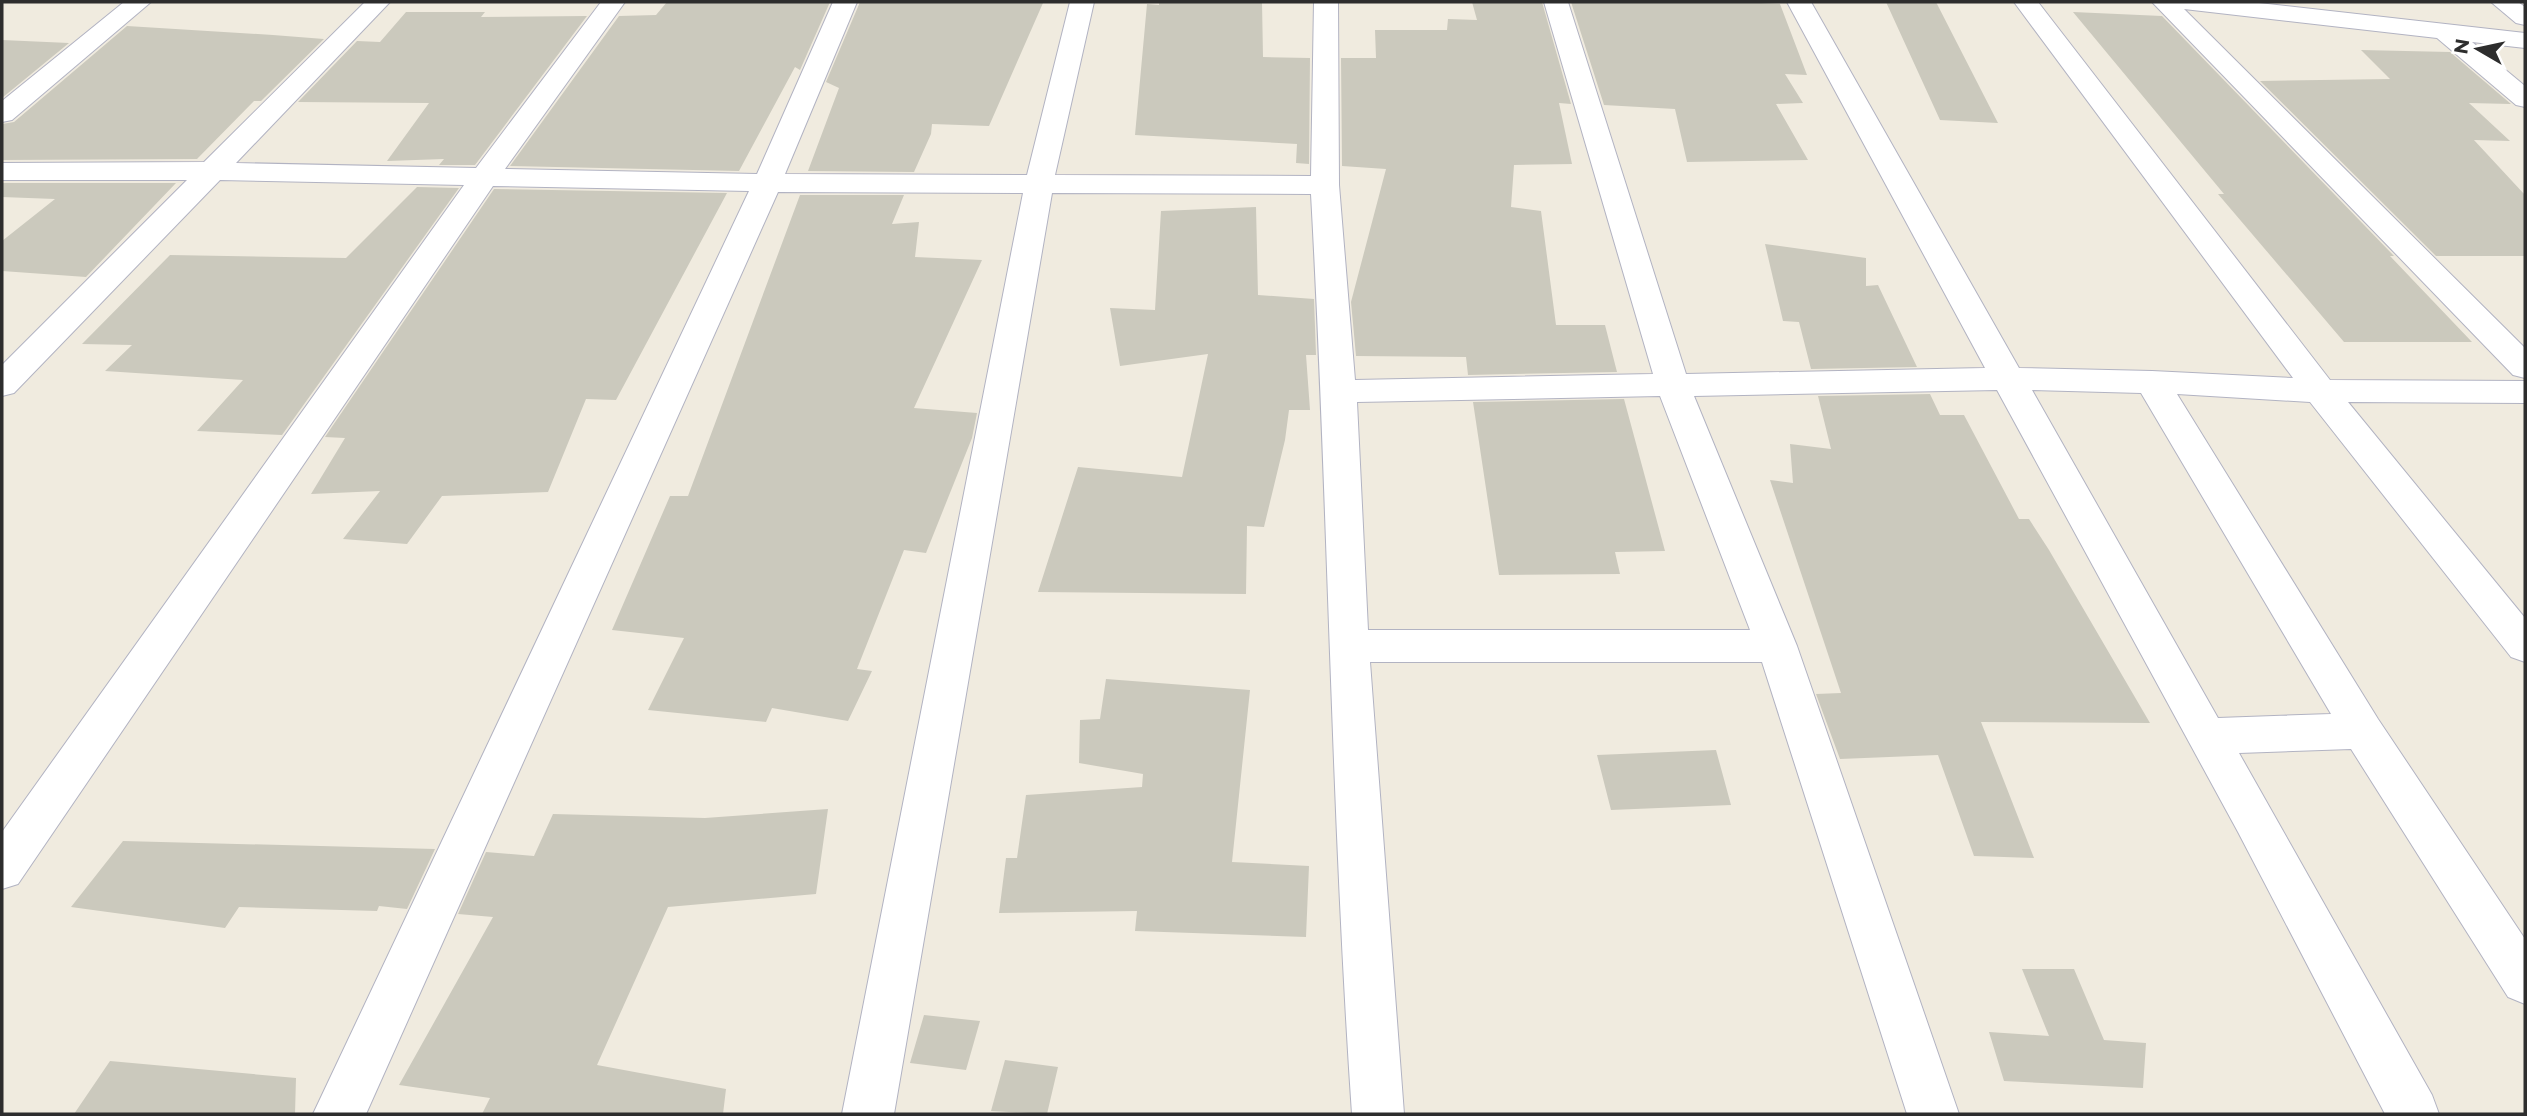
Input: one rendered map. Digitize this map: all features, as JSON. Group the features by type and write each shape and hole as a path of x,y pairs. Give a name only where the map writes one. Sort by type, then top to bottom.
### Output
{"street":[{"path":"2,114 139,2"},
{"path":"2,385 378,2"},
{"path":"2,869 483,179 613,2"},
{"path":"339,1114 767,183 845,2"},
{"path":"868,1114 1039,184 1082,2"},
{"path":"1326,2 1325,185 1339,391 1348,646 1378,1114"},
{"path":"1556,2 1673,386 1777,646 1933,1114"},
{"path":"1799,2 2254,818 2413,1114"},
{"path":"2026,2 2320,391 2525,646"},
{"path":"2164,2 2525,366"},
{"path":"2187,2 2525,40"},
{"path":"2503,2 2525,18"},
{"path":"2444,31 2525,99"},
{"path":"2,171 210,171 483,179 767,183 1325,185"},
{"path":"1339,391 2007,379 2152,382 2320,391 2525,392"},
{"path":"2152,382 2363,732 2525,981"},
{"path":"1348,646 1777,646"},
{"path":"2206,736 2363,732"}],"building":[{"path":"667,2 830,2 800,70 795,67 739,171 510,166 619,16 656,15"},
{"path":"860,2 1043,3 989,126 932,124 931,134 914,172 808,171 839,88 826,82"},
{"path":"1159,2 1262,2 1263,57 1310,58 1309,164 1296,163 1297,144 1135,135 1147,4 1159,5"},
{"path":"1472,2 1542,2 1571,104 1559,103 1572,164 1514,165 1511,207 1541,211 1556,325 1605,325 1617,372 1468,375 1466,357 1356,356 1351,302 1386,169 1342,166 1341,58 1376,58 1375,30 1447,30 1448,19 1477,20"},
{"path":"1571,2 1780,4 1807,75 1785,74 1803,103 1776,104 1808,160 1687,162 1675,109 1604,105"},
{"path":"1886,2 1936,2 1998,123 1940,120"},
{"path":"406,12 485,12 481,17 587,16 475,165 439,165 444,159 387,161 429,103 298,102 357,41 380,42"},
{"path":"2073,12 2162,16 2394,256 2390,256 2472,342 2344,342 2218,194 2224,194"},
{"path":"127,26 324,39 261,101 254,101 197,159 2,160 2,124 14,122"},
{"path":"2,40 69,43 2,98"},
{"path":"2361,50 2450,52 2511,104 2469,103 2510,141 2474,140 2525,195 2525,256 2436,256 2260,81 2390,79"},
{"path":"2,183 176,183 86,277 2,271 2,241 55,199 2,197"},
{"path":"417,187 459,188 282,435 197,431 243,380 105,371 132,345 82,344 170,255 346,258"},
{"path":"494,189 727,193 616,400 586,399 548,492 442,496 407,544 343,539 380,491 311,494 345,438 325,437"},
{"path":"800,195 904,195 892,224 919,222 915,257 982,260 914,408 977,413 972,438 926,553 904,550 857,669 872,671 848,721 772,708 766,722 648,710 684,638 612,630 670,496 688,496"},
{"path":"1256,207 1258,295 1314,299 1316,355 1306,355 1310,410 1289,410 1285,440 1264,527 1247,526 1246,594 1038,592 1078,467 1182,477 1208,354 1120,366 1110,308 1155,310 1161,211"},
{"path":"1765,244 1866,258 1866,286 1878,285 1917,367 1811,369 1799,322 1783,321"},
{"path":"1930,394 1940,415 1964,415 2019,519 2029,519 2049,550 2150,723 1981,722 2034,858 1974,856 1938,755 1840,759 1816,694 1841,693 1770,480 1793,483 1790,444 1831,449 1818,396"},
{"path":"1624,399 1665,551 1615,552 1620,574 1499,575 1473,402"},
{"path":"1106,679 1250,690 1232,862 1309,866 1306,937 1135,931 1137,911 999,913 1006,858 1017,858 1026,795 1142,787 1143,774 1079,763 1080,720 1100,719"},
{"path":"1716,750 1731,805 1611,810 1597,755"},
{"path":"828,809 816,894 668,907 597,1065 726,1089 723,1114 482,1114 490,1098 399,1085 493,917 458,914 486,852 534,856 553,814 705,818"},
{"path":"123,841 435,849 407,909 379,906 377,911 239,907 225,928 71,907"},
{"path":"2022,969 2074,969 2104,1040 2146,1043 2143,1088 2004,1081 1989,1032 2049,1036"},
{"path":"924,1015 980,1021 966,1070 910,1063"},
{"path":"1005,1060 1058,1067 1047,1114 991,1111"},
{"path":"110,1061 296,1078 295,1114 74,1114"}]}
